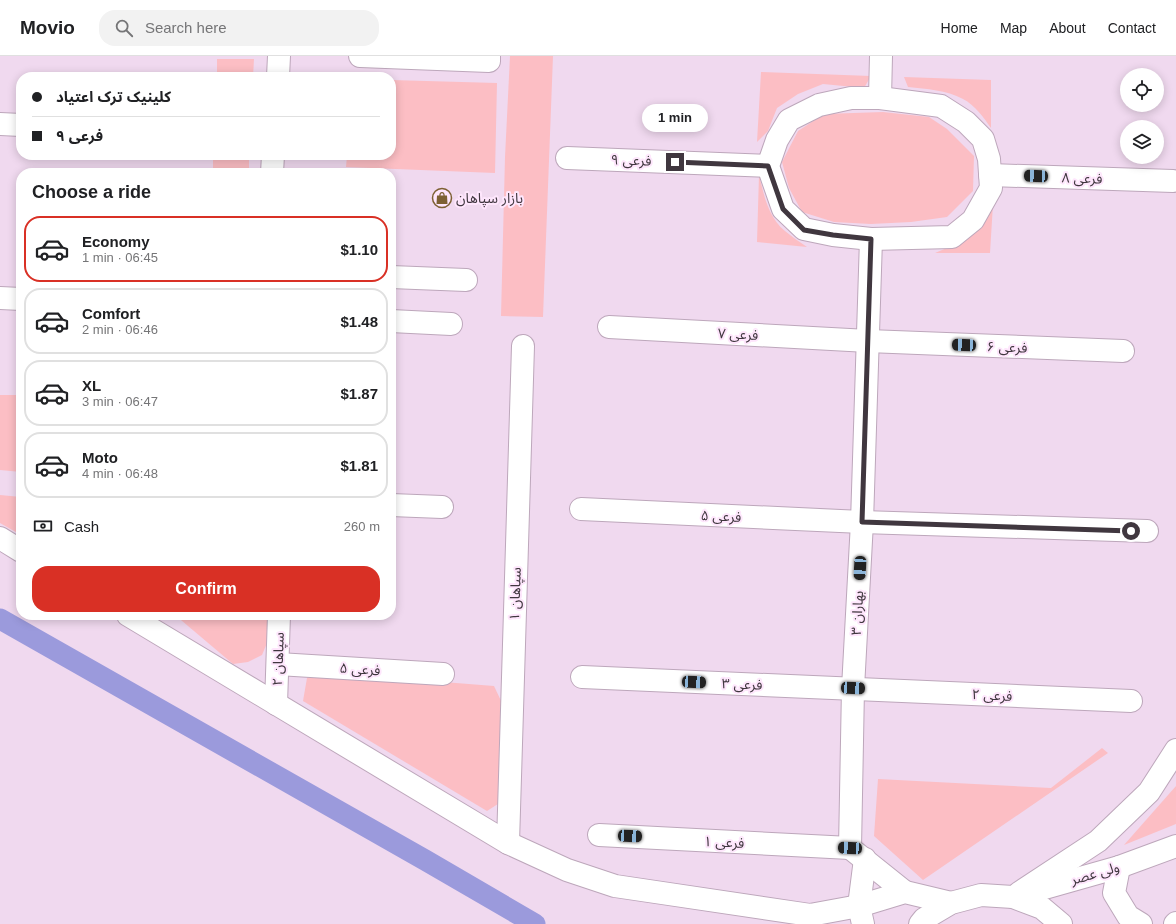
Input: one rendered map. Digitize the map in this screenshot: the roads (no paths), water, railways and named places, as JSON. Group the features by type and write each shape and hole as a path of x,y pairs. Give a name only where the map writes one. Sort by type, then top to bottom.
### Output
{"street":[{"path":"278,72 279,56"},
{"path":"360,56 489,60 489,56"},
{"path":"880,98 881,56"},
{"path":"851,98 880,98 941,106 966,122 983,139 990,159 991,188 973,220 952,237 871,239 833,235 804,230 783,209 768,166 778,140 789,120 819,105 851,98"},
{"path":"0,124 16,125"},
{"name":"فرعی ۹","path":"567,158 768,166"},
{"name":"فرعی ۸","path":"990,175 1173,181"},
{"name":"بهاران ۳","path":"861,915 857,854 853,688 862,522 871,239"},
{"path":"396,277 466,280"},
{"path":"0,298 16,299"},
{"path":"396,321 451,324"},
{"name":"فرعی ۷","path":"609,327 868,341"},
{"name":"فرعی ۶","path":"868,341 1123,351"},
{"name":"سپاهان ۱","path":"508,843 523,346"},
{"path":"396,505 442,507"},
{"name":"فرعی ۵","path":"580,509 862,522 1147,531"},
{"path":"0,538 16,547"},
{"path":"136,620 508,843 567,870 615,886 818,920 861,915 905,892"},
{"name":"سپاهان ۲","path":"276,704 279,620"},
{"name":"فرعی ۵","path":"278,664 443,674"},
{"name":"فرعی ۳","path":"582,677 853,688"},
{"name":"فرعی ۲","path":"853,688 1131,701"},
{"path":"1013,897 1098,841 1149,792 1176,750"},
{"name":"فرعی ۱","path":"599,835 857,854"},
{"name":"ولی عصر","path":"1013,897 1118,866 1176,846"},
{"path":"857,854 905,892 951,902"},
{"path":"1118,866 1114,893 1128,916 1141,924"},
{"path":"920,924 924,919 951,902 981,895 1013,897 1042,908 1061,924"}],"waterway":[{"path":"0,619 535,924"}],"place":[{"name":"بازار سپاهان","path":"442,198"}]}
